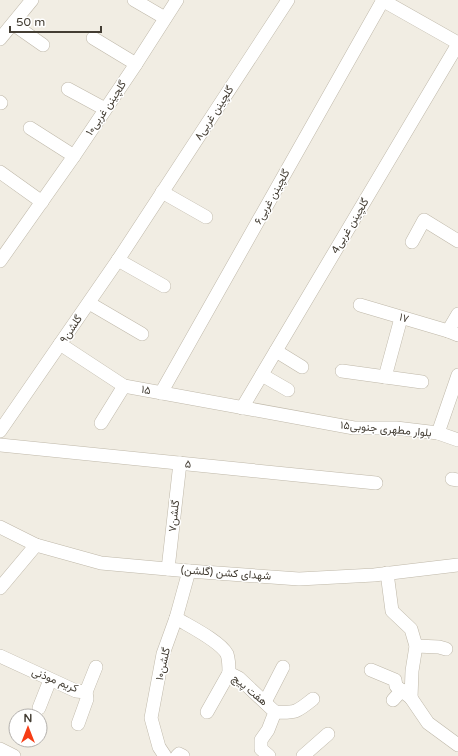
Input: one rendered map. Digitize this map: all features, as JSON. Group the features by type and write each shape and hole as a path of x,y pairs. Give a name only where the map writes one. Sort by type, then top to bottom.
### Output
{"street":[{"path":"0,39 32,0"},
{"path":"134,0 165,18"},
{"name":"گلچینن غربی۱۰","path":"0,261 74,156 177,0"},
{"name":"گلچینن غربی۸","path":"140,226 288,0"},
{"path":"382,0 458,43"},
{"name":"گلچینن غربی۶","path":"161,393 382,0"},
{"path":"13,24 43,45"},
{"path":"93,38 136,64"},
{"name":"4گلچینن غربی","path":"242,408 458,43"},
{"path":"68,89 105,109"},
{"path":"30,128 74,156"},
{"path":"0,172 42,202"},
{"path":"162,192 206,217"},
{"path":"412,242 424,220 458,241"},
{"name":"گلشن۹","path":"0,431 89,303 140,226"},
{"path":"118,260 164,286"},
{"path":"89,303 142,334"},
{"name":"۱۷","path":"360,305 453,333"},
{"path":"453,333 458,314"},
{"path":"385,377 401,318"},
{"name":"۱۵","path":"60,344 124,386 242,408"},
{"path":"276,351 302,367"},
{"path":"342,371 422,382"},
{"path":"262,375 288,390"},
{"path":"438,433 458,375"},
{"path":"101,423 124,386"},
{"name":"بلوار مطهری جنوبی۱۵","path":"242,408 354,428 396,428 438,433 458,440"},
{"name":"۵","path":"0,445 376,483"},
{"name":"گلشن۷","path":"168,569 180,463"},
{"name":"شهدای کشن (گلشن)","path":"0,527 36,545 101,563 189,571 298,579 386,573 458,565"},
{"path":"0,588 36,545"},
{"name":"گلشن۱۰","path":"165,756 159,747 151,718 163,654 176,618 189,571"},
{"path":"386,573 392,611 411,629 416,646 412,671 402,696"},
{"name":"هفت پیچ","path":"176,618 215,641 227,653 229,673 239,678 270,707 268,730 261,740 260,749 269,756"},
{"path":"416,646 439,647 446,649"},
{"name":"کریم موذنی","path":"0,656 76,692 86,692 96,666"},
{"path":"283,667 270,707 287,713 298,711 313,698"},
{"path":"371,670 395,680 396,686 402,696 428,723 458,745"},
{"path":"207,712 229,673"},
{"path":"39,708 50,680"},
{"path":"78,724 87,698 86,692"},
{"path":"303,756 328,734"},
{"path":"0,749 14,756"},
{"path":"177,756 179,754 183,756"}]}
